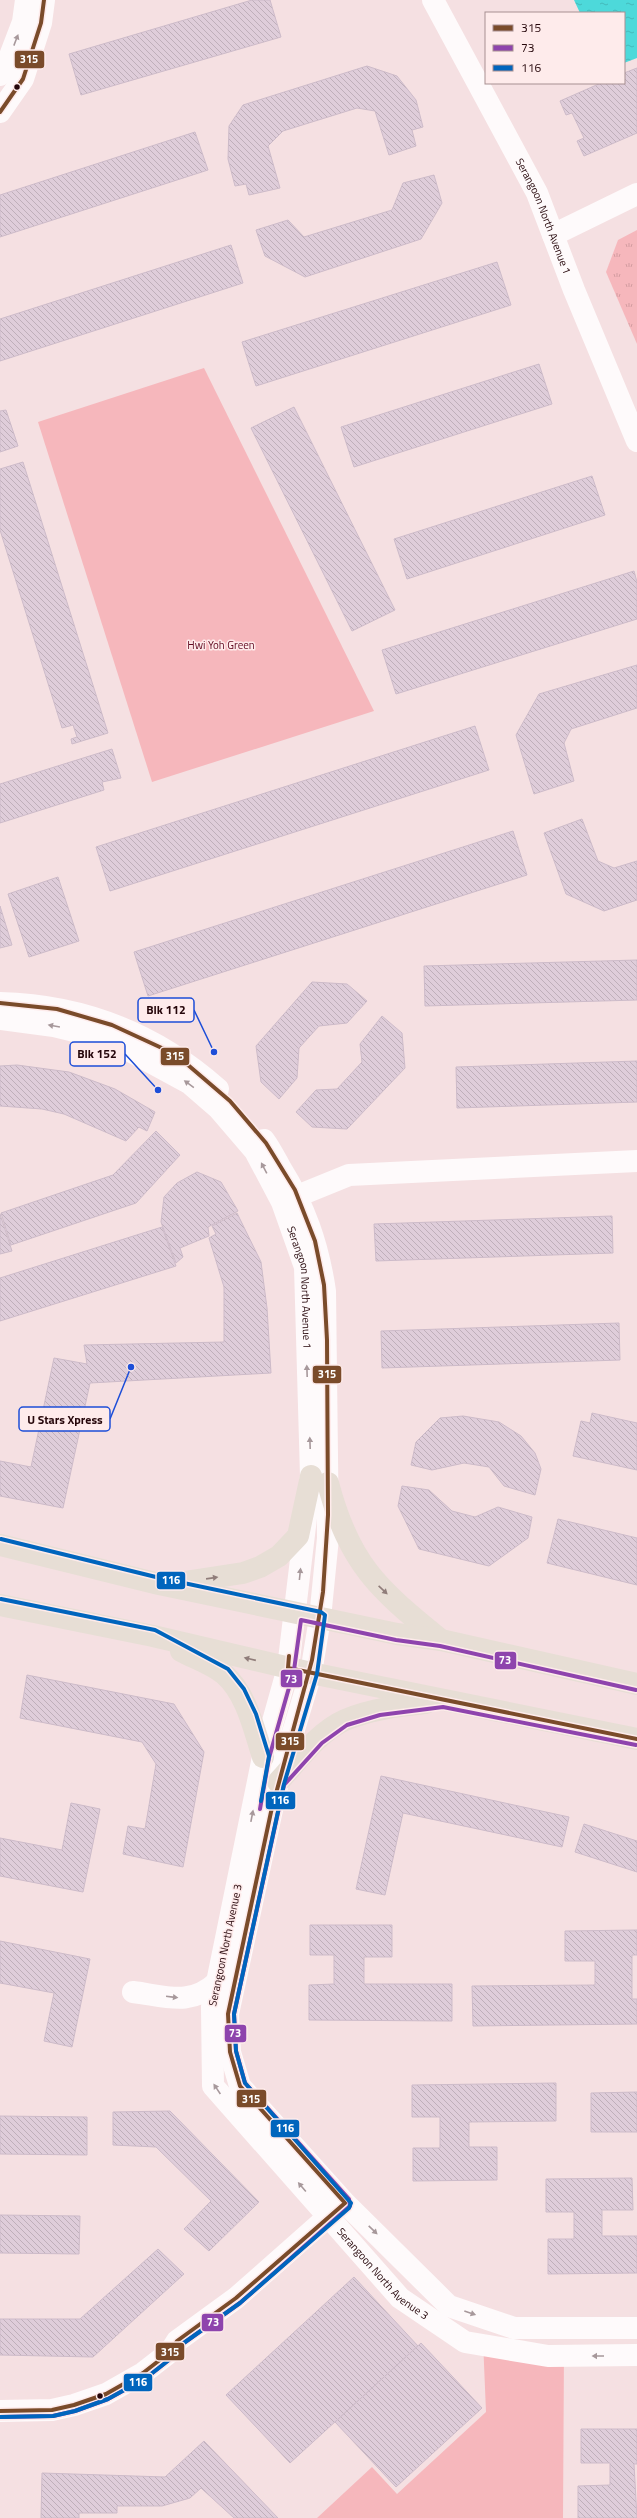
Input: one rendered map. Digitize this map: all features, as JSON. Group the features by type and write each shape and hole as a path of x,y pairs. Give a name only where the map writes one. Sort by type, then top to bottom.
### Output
{"highway":[{"path":"159,1584 243,1573 260,1567 279,1556 298,1536 320,1479"},
{"path":"320,1479 358,1560 377,1584 441,1640"},
{"path":"0,1545 159,1584 397,1634 441,1640 637,1684"},
{"path":"0,1605 153,1636 311,1674 637,1739"},
{"path":"153,1636 224,1674 238,1691 250,1716 263,1757"},
{"path":"278,1782 318,1738 344,1720 379,1709 443,1701"}],"street":[{"path":"0,75 5,69 23,22 26,0"},
{"path":"0,112 22,79 41,23 44,0"},
{"name":"Serangoon North Avenue 1","path":"433,0 537,193 637,441"},
{"path":"553,235 637,194"},
{"name":"Serangoon North Avenue 1","path":"0,1003 30,1004 96,1018 152,1041 184,1061 226,1096 266,1142 290,1199 306,1284 307,1374 328,1538 320,1618"},
{"name":"Serangoon North Avenue 1","path":"0,1019 54,1026 92,1035 130,1051 189,1083 219,1109 255,1151 290,1199"},
{"path":"290,1199 349,1175 637,1161"},
{"name":"Serangoon North Avenue 1","path":"296,1613 320,1479"},
{"name":"Serangoon North Avenue 3","path":"296,1613 288,1668 263,1757 245,1855 216,1982 212,2007 213,2086 400,2298 465,2342 548,2356 637,2355"},
{"name":"Serangoon North Avenue 3","path":"320,1618 311,1674 278,1782 228,2014 230,2052 240,2086 345,2203 449,2306 514,2328 637,2328"},
{"path":"133,1992 191,1998 205,1993 216,1982"},
{"path":"0,2411 52,2410 93,2400 143,2373 170,2352 177,2342 236,2298 327,2217 345,2203"},
{"path":"0,2405 71,2396 92,2390 136,2367 165,2345 177,2342"}],"green space":[{"path":"637,230 637,344 606,272 618,240"},
{"name":"Hwi Yoh Green","path":"204,368 374,711 152,782 38,422"},
{"path":"483,2340 564,2349 563,2518 317,2518 372,2467 397,2494 486,2412"}],"water":[{"path":"574,0 637,0 637,58 625,63 625,12 580,12"}],"building":[{"path":"252,0 270,0 281,37 81,95 69,54"},
{"path":"367,66 397,76 416,100 423,127 412,130 416,146 389,155 375,111 357,108 283,131 268,146 280,188 249,195 246,184 235,186 228,159 229,126 243,105"},
{"path":"637,68 637,133 584,156 577,141 584,138 572,113 566,115 560,101 599,84 625,84 625,73"},
{"path":"195,132 208,170 0,237 0,195"},
{"path":"434,175 442,203 421,239 305,277 265,256 256,230 288,220 304,237 392,210 403,183"},
{"path":"231,245 243,283 0,361 0,319"},
{"path":"497,262 511,305 256,386 242,342"},
{"path":"539,364 552,404 354,467 341,427"},
{"path":"294,407 395,610 352,631 251,428"},
{"path":"6,410 18,446 0,452 0,411"},
{"path":"23,462 108,733 72,744 71,739 77,737 73,725 62,728 0,530 0,469"},
{"path":"592,476 605,515 407,579 394,539"},
{"path":"634,571 637,582 637,619 396,694 382,650"},
{"path":"637,665 637,708 571,729 564,743 574,781 534,794 516,735 539,694"},
{"path":"475,726 489,770 110,891 96,847"},
{"path":"112,749 121,778 102,782 104,790 0,823 0,784"},
{"path":"582,819 598,861 614,868 637,861 637,900 604,911 566,894 544,833"},
{"path":"513,831 527,875 148,996 134,952"},
{"path":"58,877 79,941 29,957 8,894"},
{"path":"0,906 12,945 0,948"},
{"path":"637,960 637,1000 425,1006 424,966"},
{"path":"312,982 347,984 367,1001 347,1023 319,1026 299,1048 297,1078 279,1099 261,1082 256,1046"},
{"path":"382,1016 402,1033 405,1068 347,1129 312,1127 296,1112 316,1090 337,1089 362,1062 360,1044"},
{"path":"637,1061 637,1102 457,1108 456,1067"},
{"path":"17,1065 69,1072 115,1089 155,1112 147,1131 139,1127 126,1141 64,1114 42,1109 0,1106 0,1066"},
{"path":"156,1131 180,1155 136,1203 11,1245 1,1213 113,1175"},
{"path":"197,1172 221,1182 238,1211 208,1227 209,1236 180,1248 183,1257 176,1263 161,1222 164,1197 177,1183"},
{"path":"237,1213 261,1262 267,1308 271,1373 90,1383 63,1508 0,1496 0,1461 31,1467 54,1358 87,1364 84,1345 224,1342 224,1287 209,1238 216,1234 212,1226"},
{"path":"0,1214 12,1251 0,1254"},
{"path":"612,1216 613,1253 376,1261 374,1224"},
{"path":"162,1227 176,1266 0,1321 0,1278"},
{"path":"619,1323 620,1360 382,1368 381,1331"},
{"path":"592,1413 637,1423 637,1470 573,1456 581,1421 590,1423"},
{"path":"463,1416 499,1422 521,1436 535,1453 541,1469 535,1495 504,1486 489,1467 464,1463 432,1470 411,1465 416,1442 440,1418"},
{"path":"402,1486 429,1490 452,1511 475,1517 498,1507 532,1517 528,1538 489,1566 419,1549 398,1506"},
{"path":"558,1519 637,1538 637,1585 547,1563"},
{"path":"27,1675 174,1704 204,1752 183,1867 123,1854 128,1826 145,1829 156,1764 142,1742 20,1718"},
{"path":"381,1776 569,1817 562,1847 403,1813 385,1895 356,1889"},
{"path":"71,1803 100,1809 83,1892 0,1876 0,1838 62,1850"},
{"path":"584,1824 637,1841 637,1872 575,1852"},
{"path":"310,1925 392,1925 392,1957 364,1957 364,1984 452,1984 452,2021 309,2020 309,1985 334,1984 334,1955 310,1955"},
{"path":"637,1930 637,1955 632,1955 632,1999 637,1999 637,2024 473,2026 472,1986 595,1985 595,1961 565,1961 565,1931"},
{"path":"0,1941 90,1959 72,2047 44,2041 54,1993 0,1983"},
{"path":"556,2083 556,2121 469,2122 469,2147 497,2147 497,2180 413,2181 413,2148 440,2148 440,2117 412,2117 412,2085"},
{"path":"637,2092 637,2132 591,2132 591,2093"},
{"path":"170,2111 259,2202 209,2251 184,2229 211,2201 156,2147 113,2145 113,2112"},
{"path":"0,2116 87,2117 87,2155 0,2154"},
{"path":"632,2178 633,2210 602,2210 602,2236 637,2236 637,2273 548,2274 548,2239 574,2239 574,2212 546,2212 546,2179"},
{"path":"0,2215 80,2216 79,2254 0,2253"},
{"path":"158,2249 184,2274 93,2357 0,2355 0,2319 80,2319"},
{"path":"354,2277 418,2346 290,2463 226,2395"},
{"path":"421,2343 482,2408 396,2487 335,2422"},
{"path":"581,2429 637,2429 637,2464 634,2464 637,2518 578,2518 578,2486 610,2485 610,2463 581,2463"},
{"path":"204,2441 278,2518 234,2518 201,2488 190,2498 162,2506 117,2506 117,2513 79,2513 79,2518 41,2518 42,2473 165,2477"}],"transit line":[{"name":"315","path":"0,112 23,79 41,23 44,0"},
{"name":"315","path":"0,1003 57,1009 112,1025 164,1049 188,1065 230,1101 266,1143 295,1190 315,1241 324,1285 327,1340 328,1515 323,1592 312,1660 271,1812 228,2014 230,2052 240,2086 345,2203 236,2298 177,2341 170,2352 143,2373 106,2394 74,2405 52,2410 0,2411"},
{"name":"116","path":"0,2417 53,2416 75,2411 108,2399 146,2378 174,2356 181,2345 240,2303 349,2208 351,2203 245,2083 236,2051 234,2014 284,1784 317,1674 325,1615 321,1612 160,1578 1,1539"},
{"name":"116","path":"1,1599 155,1630 228,1669 244,1689 256,1714 269,1756 261,1801"},
{"name":"73","path":"260,1809 269,1758 294,1670 301,1620 396,1640 440,1646 636,1690"},
{"name":"315","path":"289,1656 288,1668 637,1739"},
{"name":"73","path":"0,2417 53,2416 75,2411 108,2399 146,2378 174,2356 181,2345 240,2303 350,2206 349,2199 245,2083 236,2051 234,2014 284,1785 322,1743 347,1725 380,1715 443,1707 636,1745"}],"place":[{"name":"Blk 112","path":"214,1052"},
{"name":"Blk 152","path":"158,1090"},
{"name":"U Stars Xpress","path":"131,1367"}]}
